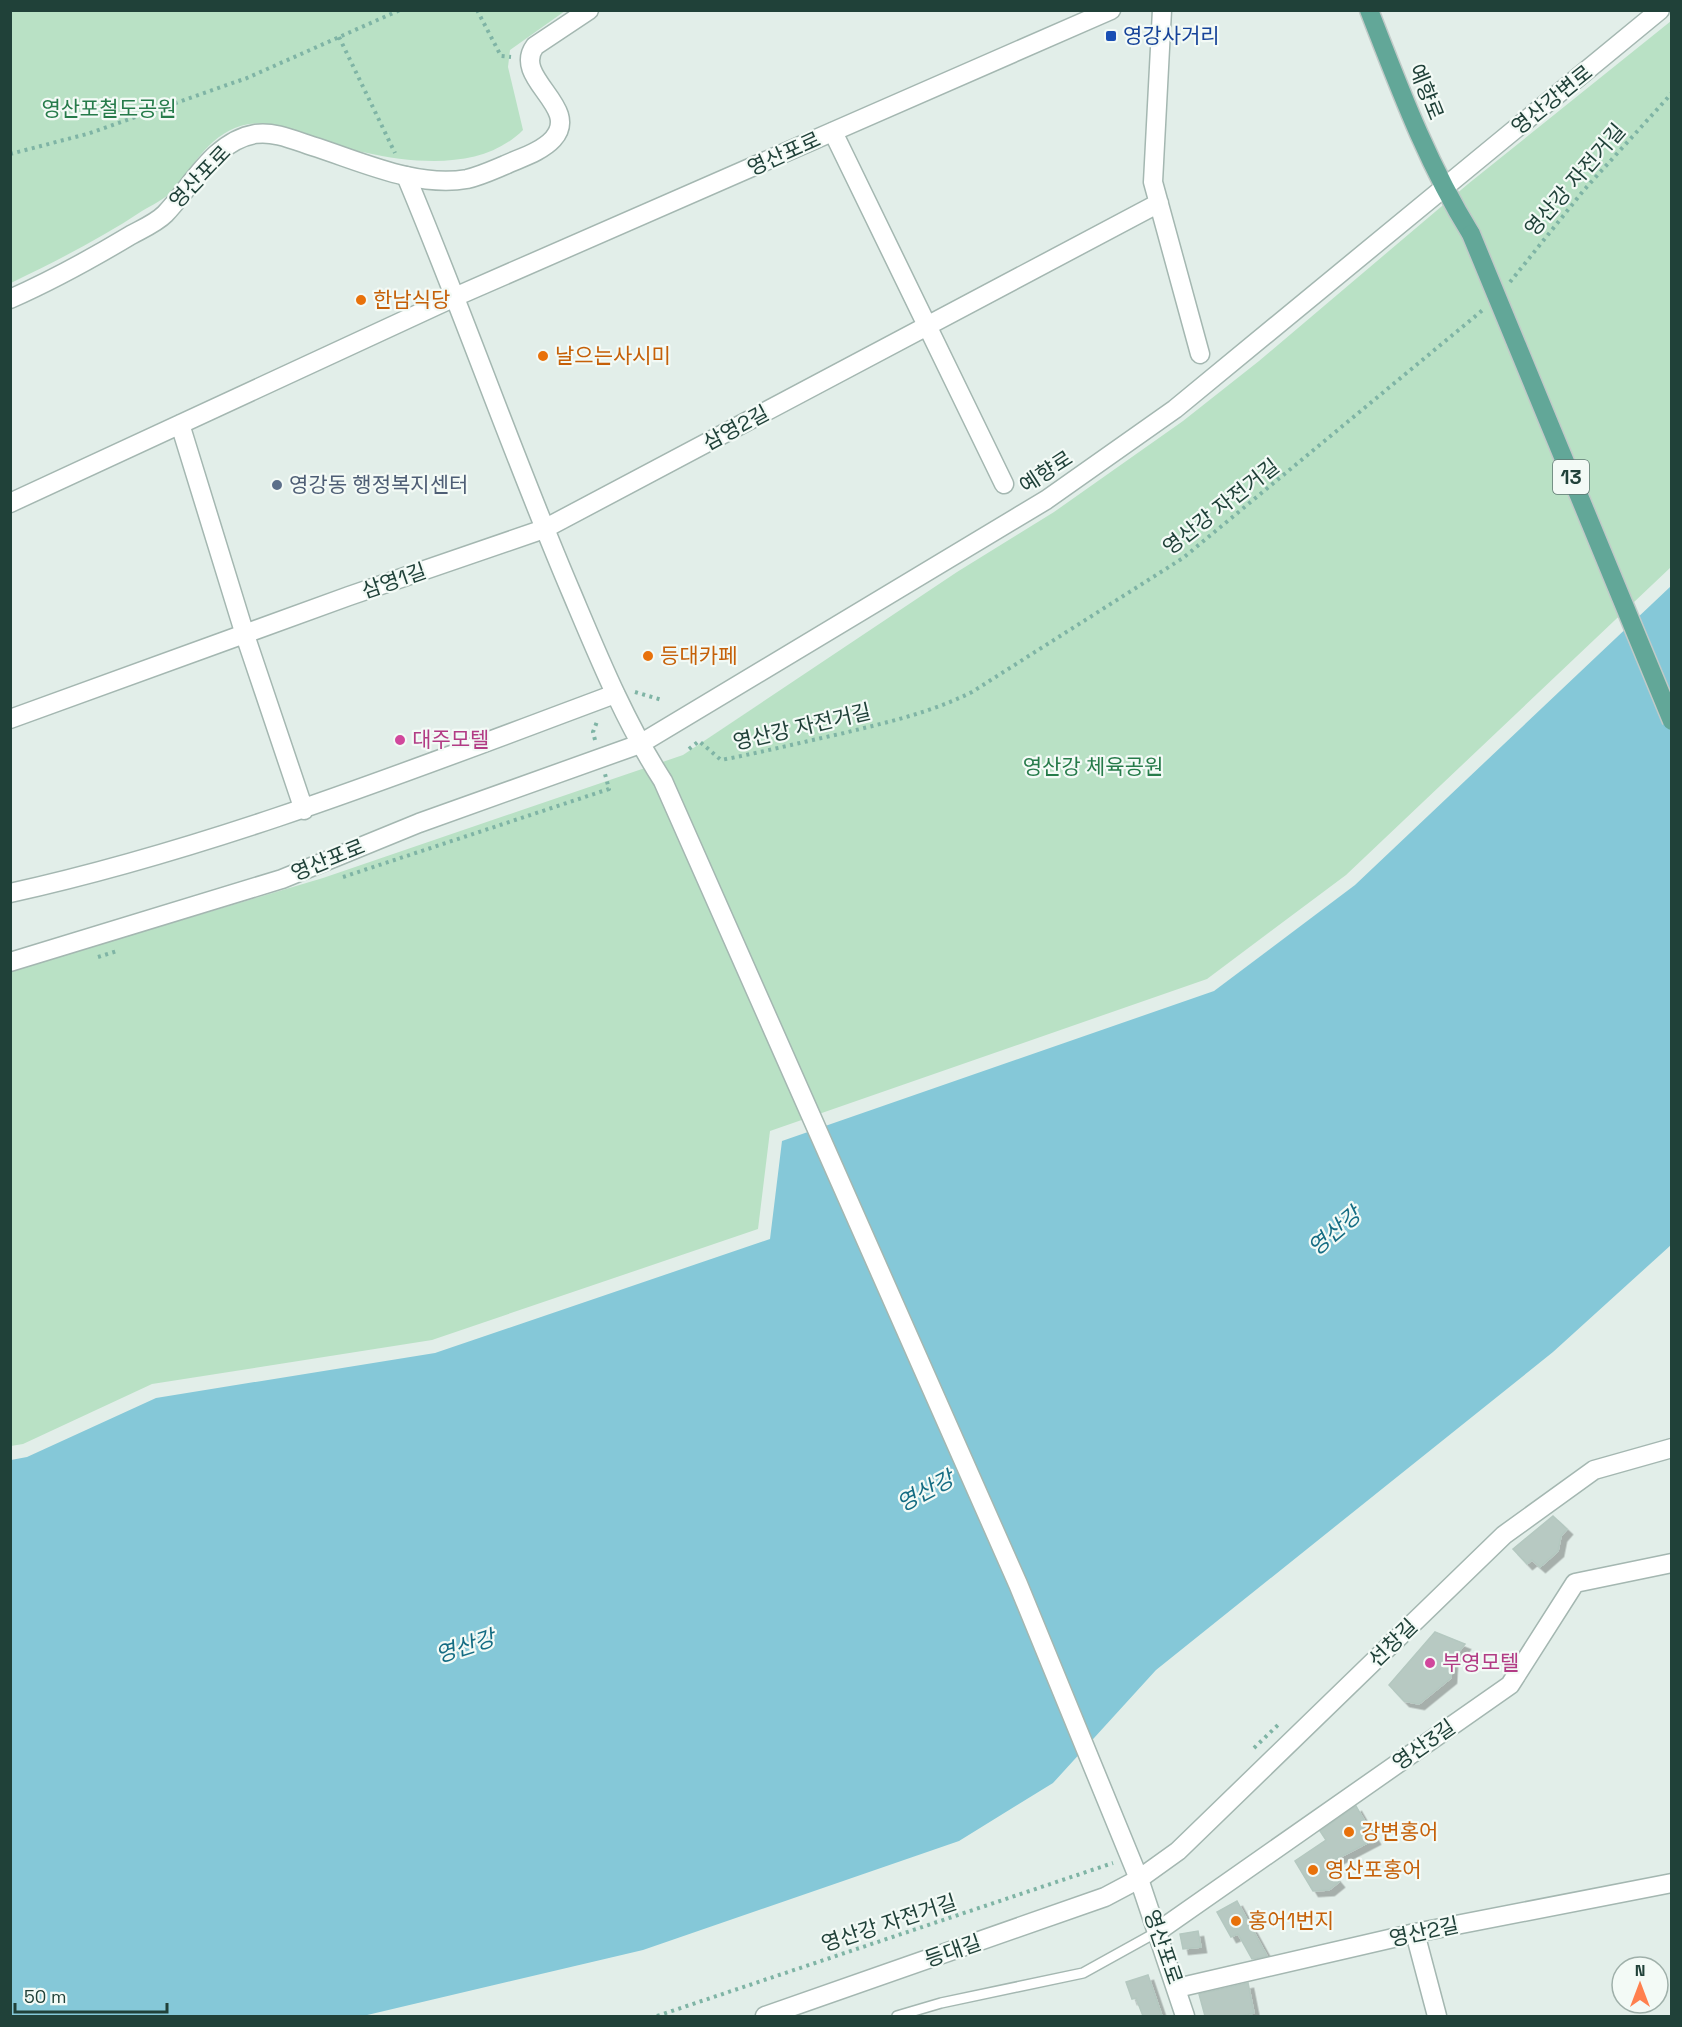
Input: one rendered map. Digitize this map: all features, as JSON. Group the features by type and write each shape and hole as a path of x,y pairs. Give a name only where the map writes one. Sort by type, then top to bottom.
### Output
{"main road":[{"name":"예향로","path":"1369,10 1413,122 1443,189 1471,234 1671,721"}],"street":[{"path":"529,59 535,46 589,10"},
{"name":"영산포로","path":"457,297 1111,10"},
{"path":"1162,10 1154,171 1159,203 1200,354"},
{"name":"영산강변로","path":"1443,189 1660,10"},
{"name":"영산포로","path":"10,299 65,275 164,216 202,170 231,143 244,137 270,134 406,176 443,180 466,179 534,152 554,138 559,125 559,117 555,105 532,73 529,59"},
{"path":"833,132 1004,484"},
{"path":"406,176 457,297 544,529 615,694 640,744"},
{"name":"예향로","path":"640,744 1037,506 1112,455 1225,369 1443,189"},
{"name":"삼영2길","path":"544,529 1159,203"},
{"path":"10,503 457,297"},
{"path":"180,424 245,634 304,810"},
{"name":"삼영1길","path":"10,719 544,529"},
{"path":"10,894 122,865 304,810 615,694"},
{"name":"영산포로","path":"10,962 282,879 419,824 640,744 663,781 1018,1584 1139,1879 1185,2016"},
{"name":"선창길","path":"1139,1879 1178,1851 1504,1535 1594,1470 1671,1448"},
{"name":"영산3길","path":"1157,1932 1510,1685 1575,1583 1671,1563"},
{"name":"등대길","path":"765,2016 1106,1897 1139,1879"},
{"name":"영산2길","path":"1177,1988 1415,1933 1671,1882"},
{"path":"1415,1933 1437,2016"}],"lane":[{"path":"897,2016 941,2003 1083,1973 1157,1932"}],"path":[{"path":"10,154 87,134 226,85 400,10"},
{"path":"477,10 501,56 529,59"},
{"path":"339,37 406,176"},
{"name":"영산강 자전거길","path":"1508,284 1584,190 1671,93"},
{"name":"영산강 자전거길","path":"689,749 699,741 722,760 770,751 895,722 943,706 972,692 1183,558 1474,320 1488,305"},
{"name":"영산강 자전거길","path":"657,2016 1126,1851"}],"green space":[{"name":"영산포철도공원","path":"11,11 565,11 510,50 508,67 523,130 501,147 475,156 446,161 417,160 356,151 269,125 249,124 235,128 214,141 172,191 162,199 94,240 11,283"},
{"name":"영산강 체육공원","path":"1671,21 1671,567 1346,875 1207,979 770,1131 758,1229 432,1340 152,1384 23,1444 11,1446 11,971 323,878 683,755 957,572 1054,512 1183,421 1259,361 1468,184"}],"water":[{"name":"영산강","path":"1671,586 1671,1245 1553,1352 1156,1670 1053,1783 959,1841 643,1950 363,2016 11,2016 11,1460 27,1457 156,1398 435,1353 770,1239 782,1141 1214,991 1355,885"}],"building":[{"path":"1553,1516 1567,1529 1561,1536 1558,1551 1540,1567 1532,1560 1527,1564 1513,1549"},
{"path":"1435,1632 1465,1644 1452,1660 1451,1678 1419,1704 1404,1701 1389,1685"},
{"path":"1356,1806 1375,1839 1325,1865 1339,1882 1329,1890 1313,1891 1295,1861 1326,1840 1320,1831"},
{"path":"1237,1901 1267,1956 1252,1959 1238,1934 1231,1937 1217,1912"},
{"path":"1198,1931 1201,1947 1183,1949 1180,1934"},
{"path":"1148,1975 1162,2016 1143,2016 1136,1998 1132,1999 1126,1982"},
{"path":"1248,1983 1254,2013 1241,2016 1205,2016 1199,1994"}],"place":[{"name":"영강사거리","path":"1111,36"},
{"name":"한남식당","path":"361,300"},
{"name":"날으는사시미","path":"543,356"},
{"name":"영강동 행정복지센터","path":"277,485"},
{"name":"등대카페","path":"648,656"},
{"name":"대주모텔","path":"400,740"},
{"name":"부영모텔","path":"1430,1663"},
{"name":"강변홍어","path":"1349,1832"},
{"name":"영산포홍어","path":"1313,1870"},
{"name":"홍어1번지","path":"1236,1921"}]}
